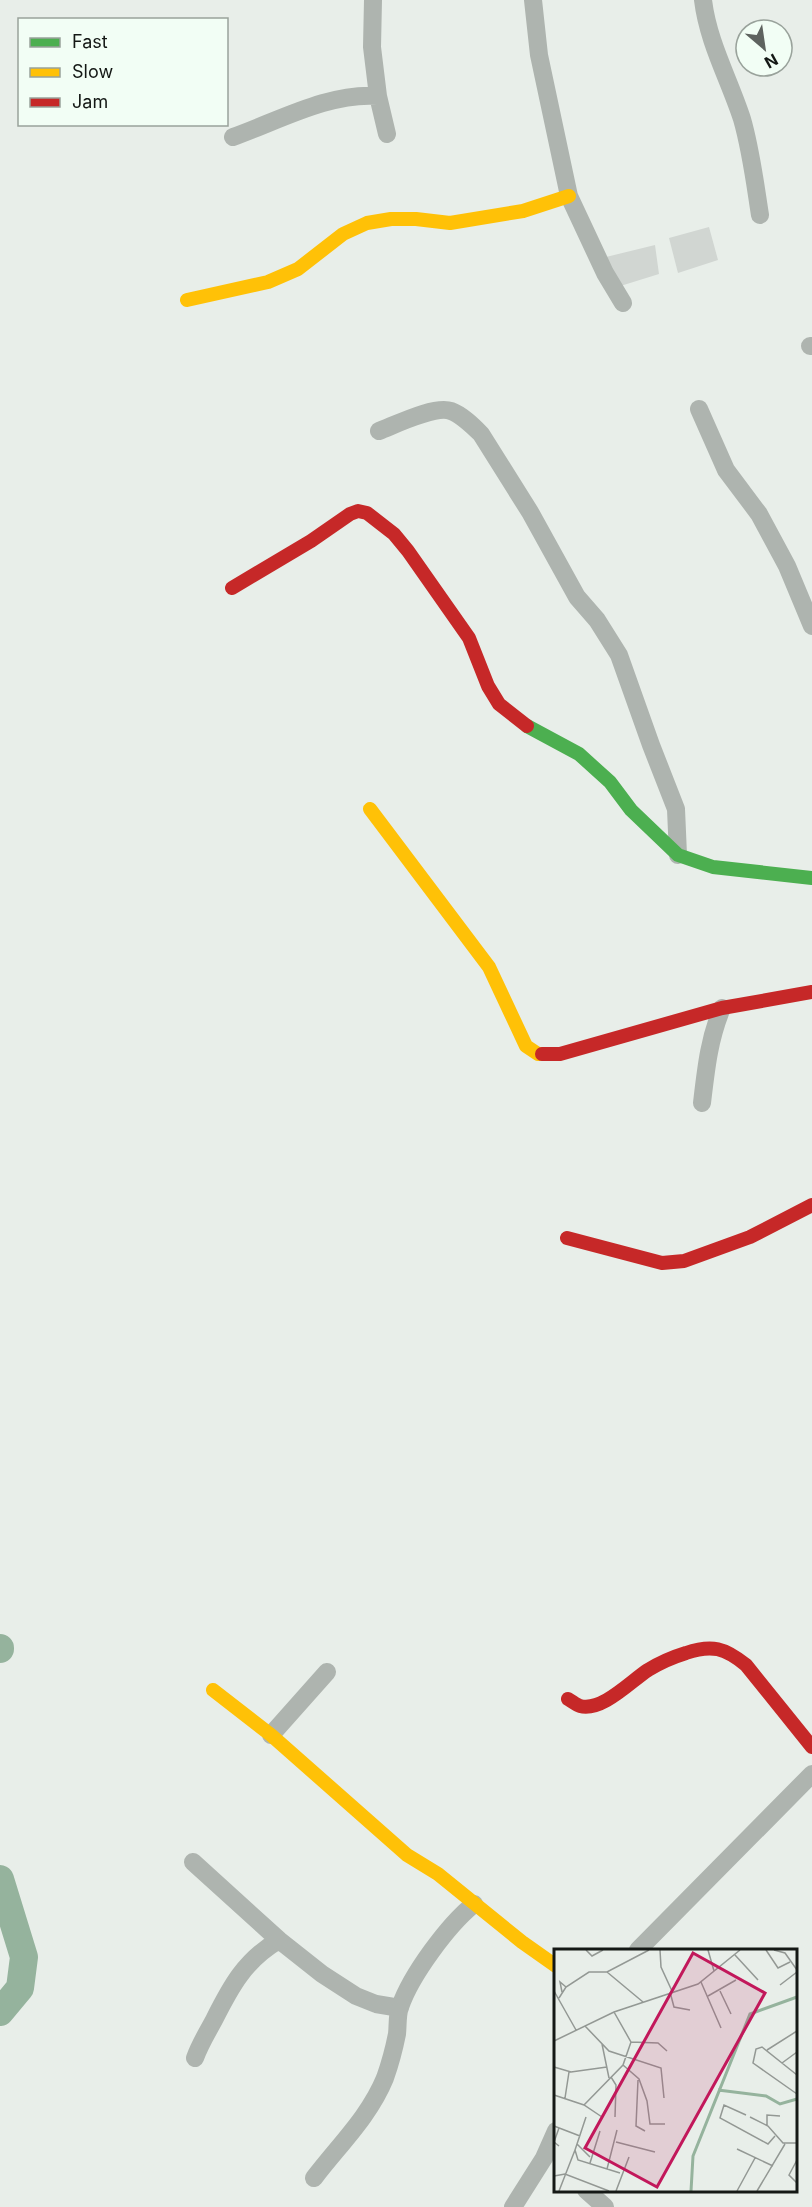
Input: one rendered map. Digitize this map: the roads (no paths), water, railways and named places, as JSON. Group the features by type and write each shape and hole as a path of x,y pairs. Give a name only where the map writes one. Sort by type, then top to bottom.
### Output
{"street":[{"path":"373,0 372,47 378,96 387,134"},
{"path":"532,0 539,55 569,196 605,273 623,303"},
{"path":"703,0 722,71 742,120 760,215"},
{"path":"233,137 334,99 360,94 378,96"},
{"path":"188,300 268,282 288,274 298,269 343,234 367,223 399,219 450,223 523,212 569,196"},
{"path":"699,409 726,470 759,514 787,566 812,626"},
{"path":"379,431 429,412 450,410 481,434 530,512 577,597 597,620 619,655 676,809 678,855"},
{"path":"232,588 311,541 350,514 358,511 367,513 394,534 469,638 488,686 499,704 529,727 579,754 610,782 631,810 678,855 712,867 812,878"},
{"path":"370,809 489,967 526,1046 538,1054 560,1054 722,1008 812,992"},
{"path":"702,1103 712,1032 722,1008"},
{"path":"567,1238 662,1263 684,1261 750,1237 812,1204"},
{"path":"568,1699 580,1706 591,1706 604,1702 648,1670 668,1659 701,1648 722,1649 746,1665 772,1701 812,1747"},
{"path":"271,1735 327,1672"},
{"path":"213,1690 271,1735 407,1855 438,1874 554,1965"},
{"path":"639,1949 811,1776"},
{"path":"193,1862 279,1940 322,1974 356,1996 376,2004 400,2008"},
{"path":"314,2178 358,2125 373,2102 390,2062 400,2008 412,1984 454,1921 474,1904"},
{"path":"195,2058 202,2038 240,1972 264,1949 279,1940"},
{"path":"513,2207 550,2162 554,2137"},
{"path":"588,2192 605,2207"}],"waterway":[{"path":"0,1879 24,1957 20,1988 0,2012"}]}
